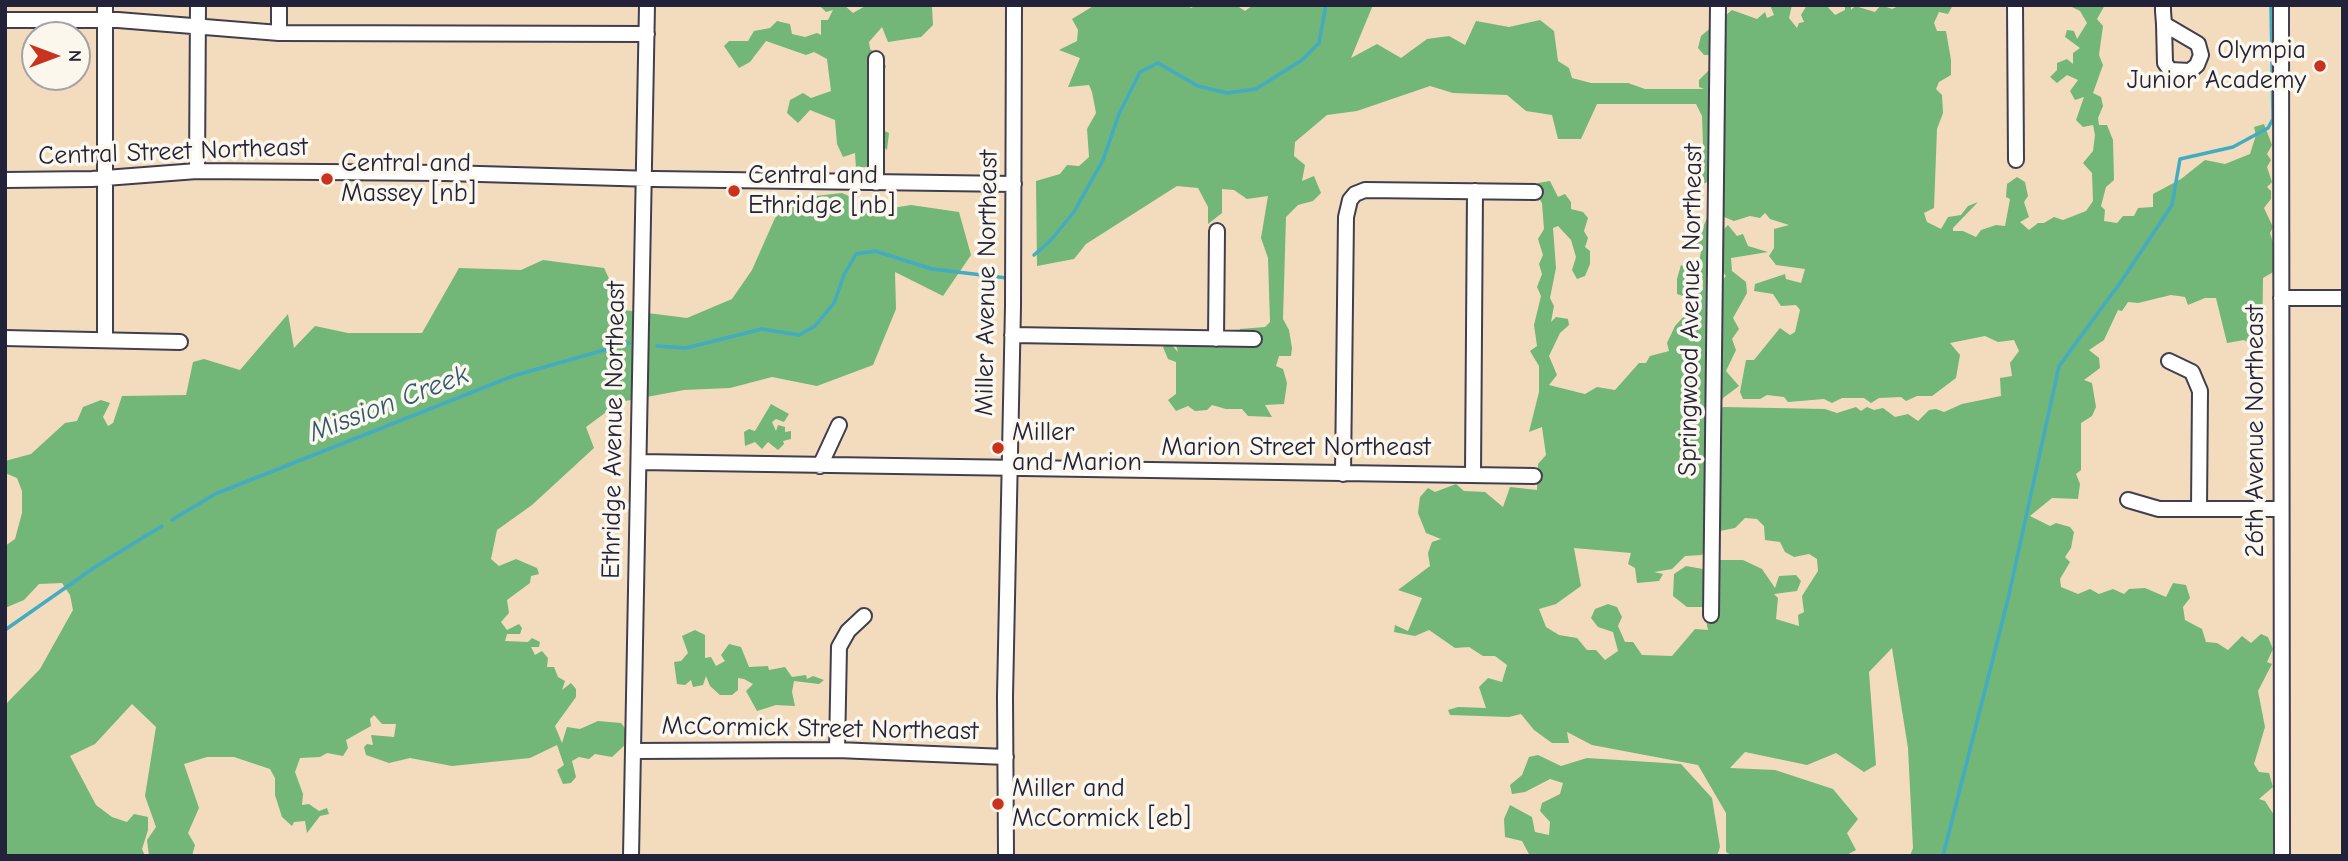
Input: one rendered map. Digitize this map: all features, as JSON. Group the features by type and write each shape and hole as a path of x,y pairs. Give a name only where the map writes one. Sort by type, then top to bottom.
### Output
{"street":[{"path":"197,172 198,5"},
{"path":"279,5 279,33"},
{"name":"Ethridge Avenue Northeast","path":"631,856 647,5"},
{"name":"Miller Avenue Northeast","path":"1006,856 1014,5"},
{"name":"Springwood Avenue Northeast","path":"1711,615 1718,5"},
{"path":"2015,5 2016,160"},
{"path":"2164,5 2164,24"},
{"name":"26th Avenue Northeast","path":"2281,5 2282,856"},
{"path":"105,13 105,338"},
{"path":"5,20 105,13 198,26 279,33 647,34"},
{"path":"876,59 876,183"},
{"name":"Central Street Northeast","path":"5,180 197,172 445,173 645,179 1014,184"},
{"path":"1343,474 1347,209 1355,194 1366,190 1535,192"},
{"path":"1473,474 1475,191"},
{"path":"1216,339 1217,231"},
{"path":"2281,298 2343,298"},
{"path":"1012,335 1254,339"},
{"path":"5,338 105,338 180,342"},
{"path":"2169,361 2192,372 2200,391 2199,509"},
{"path":"820,466 839,425"},
{"name":"Marion Street Northeast","path":"639,462 1009,470 1534,476"},
{"path":"2128,500 2159,509 2281,509"},
{"path":"837,750 839,647 845,634 864,616"},
{"name":"McCormick Street Northeast","path":"633,751 837,750 1006,757"}],"green space":[{"path":"819,5 844,5 853,13 867,5 932,7 933,25 921,37 888,42 882,27 869,42 870,49 883,59 886,67 868,90 872,100 868,123 889,133 887,150 871,136 873,166 856,168 855,153 843,157 837,144 835,120 810,110 798,123 787,113 790,100 803,93 811,98 831,91 827,59 814,52 806,55 766,41 750,62 739,68 724,46 729,41 748,41 754,31 770,28 777,21 790,24 792,34 805,37 817,33 821,35 821,20 828,20 833,10 826,12"},
{"path":"1095,5 1187,5 1191,8 1197,5 1236,5 1245,11 1253,5 1373,5 1351,58 1377,44 1401,58 1427,39 1449,36 1465,45 1476,21 1509,27 1540,20 1554,31 1558,61 1569,68 1572,78 1591,83 1628,83 1645,89 1704,89 1699,87 1699,80 1708,71 1715,76 1724,95 1723,84 1711,55 1704,55 1698,48 1701,36 1732,10 1757,19 1765,12 1767,18 1774,15 1770,5 1792,5 1789,18 1797,28 1799,23 1804,22 1801,15 1807,5 1826,5 1835,15 1845,10 1845,5 1851,5 1851,10 1855,6 1875,12 1881,5 1892,9 1901,5 1953,5 1948,14 1939,12 1934,23 1937,31 1946,31 1951,75 1939,82 1936,89 1942,95 1943,113 1937,129 1934,208 1924,213 1927,222 1941,229 1948,217 1961,215 1968,206 1978,202 1953,228 1953,231 1963,231 1976,237 1981,230 1996,225 2005,226 2010,199 2006,197 2007,184 2017,177 2025,182 2028,196 2024,202 2029,217 2020,222 2029,230 2054,217 2063,220 2086,211 2093,201 2092,173 2083,163 2093,151 2093,125 2083,127 2076,120 2084,97 2075,100 2070,91 2078,80 2067,75 2057,83 2050,77 2057,70 2057,63 2067,59 2073,64 2073,53 2080,48 2065,37 2067,30 2074,31 2077,39 2087,23 2080,11 2068,5 2105,5 2097,19 2103,26 2099,55 2103,65 2093,93 2101,97 2103,106 2098,118 2099,125 2107,125 2113,140 2114,180 2106,187 2101,206 2105,210 2104,221 2117,223 2123,216 2134,216 2138,208 2153,207 2153,194 2181,179 2205,160 2225,164 2250,154 2256,135 2254,127 2264,124 2272,145 2267,154 2271,160 2267,167 2272,182 2267,187 2271,191 2271,199 2264,208 2273,227 2270,233 2276,252 2275,271 2263,278 2262,344 2249,344 2244,340 2227,343 2216,298 2205,298 2188,305 2185,297 2171,295 2138,303 2128,302 2122,311 2118,310 2104,340 2089,350 2099,358 2100,368 2084,380 2092,383 2096,407 2092,416 2081,423 2081,470 2076,474 2080,484 2078,499 2052,498 2030,516 2050,526 2056,523 2070,527 2074,532 2071,548 2065,557 2070,562 2060,579 2061,587 2078,594 2090,589 2099,594 2113,589 2124,594 2129,589 2145,588 2166,597 2173,583 2186,585 2190,598 2183,607 2185,620 2202,629 2206,642 2217,643 2228,650 2242,636 2251,643 2261,634 2268,637 2273,649 2267,662 2272,664 2258,691 2265,727 2254,764 2259,772 2269,773 2273,787 2259,799 2265,801 2274,815 2275,856 1910,856 1913,848 1908,748 1892,648 1869,672 1876,765 1864,772 1836,753 1807,765 1745,752 1730,768 1775,770 1833,789 1858,819 1847,833 1856,850 1845,856 1733,856 1726,852 1726,813 1698,765 1592,745 1567,732 1569,743 1552,743 1534,730 1521,714 1509,717 1450,715 1448,710 1458,707 1486,708 1479,687 1488,678 1502,682 1507,665 1495,656 1483,656 1469,647 1455,648 1429,630 1415,636 1394,632 1395,625 1408,631 1422,598 1398,590 1430,566 1428,553 1432,542 1441,539 1426,533 1418,513 1420,497 1428,488 1435,492 1456,484 1464,491 1485,492 1503,507 1510,487 1537,490 1538,464 1546,455 1542,427 1529,432 1539,392 1539,366 1530,351 1537,346 1534,325 1541,296 1537,287 1542,274 1539,264 1543,255 1538,239 1544,229 1542,203 1535,192 1538,183 1550,181 1558,197 1565,194 1571,202 1571,209 1583,212 1588,218 1584,231 1588,238 1585,247 1590,251 1590,264 1585,276 1577,279 1572,270 1576,257 1571,240 1558,226 1553,228 1556,268 1550,298 1554,306 1551,322 1556,317 1568,319 1569,325 1560,333 1549,356 1557,375 1549,385 1585,394 1597,387 1615,390 1639,363 1646,363 1650,356 1669,351 1667,343 1675,326 1686,314 1688,305 1696,304 1697,291 1703,290 1703,280 1686,297 1677,294 1677,279 1681,265 1688,268 1699,262 1701,252 1692,241 1699,236 1708,216 1713,219 1721,282 1726,276 1721,270 1720,259 1724,244 1718,235 1728,225 1737,236 1743,234 1748,246 1768,252 1731,258 1732,271 1746,282 1747,293 1733,318 1739,329 1732,339 1736,350 1726,371 1739,386 1723,398 1716,415 1707,546 1702,555 1685,556 1672,569 1654,572 1663,574 1659,581 1637,583 1635,568 1628,564 1631,553 1574,548 1581,586 1556,604 1539,609 1546,627 1559,635 1577,638 1587,650 1596,650 1605,660 1618,651 1613,632 1598,627 1591,618 1595,609 1608,604 1617,607 1622,617 1618,626 1625,642 1633,642 1642,655 1672,656 1695,629 1708,630 1703,607 1687,607 1673,596 1674,574 1686,566 1714,571 1720,560 1743,560 1762,569 1775,588 1779,576 1796,575 1801,581 1797,591 1774,594 1778,598 1776,619 1799,626 1798,615 1804,612 1802,596 1818,571 1817,559 1809,554 1794,557 1785,552 1780,542 1765,540 1764,526 1757,519 1745,518 1735,528 1715,532 1720,411 1723,407 1825,409 1837,413 1856,407 1861,411 1867,407 1874,410 1883,408 1895,417 1908,414 1918,421 1929,410 1944,412 1962,404 2001,396 2000,378 2012,376 2010,363 2019,351 2014,340 1998,342 1985,336 1950,343 1960,355 1956,378 1932,396 1917,396 1906,401 1901,397 1879,398 1871,403 1864,398 1842,398 1832,403 1824,399 1788,402 1784,397 1767,395 1760,399 1743,399 1740,392 1746,360 1754,360 1780,328 1790,335 1795,332 1800,310 1796,305 1781,306 1773,294 1754,291 1755,284 1785,274 1786,279 1801,283 1805,269 1776,265 1769,256 1774,248 1774,229 1789,225 1770,219 1765,213 1760,218 1750,216 1734,221 1724,217 1714,208 1724,199 1710,177 1708,182 1698,185 1693,172 1703,145 1702,116 1696,104 1597,104 1581,139 1558,139 1552,115 1526,111 1507,95 1453,93 1430,86 1357,111 1327,115 1295,142 1294,156 1305,165 1302,181 1314,176 1321,193 1313,201 1298,205 1286,217 1283,319 1289,330 1292,348 1291,356 1279,356 1276,366 1283,369 1287,383 1284,404 1265,405 1272,417 1248,416 1242,409 1226,409 1212,405 1207,410 1195,411 1188,406 1176,411 1168,400 1176,394 1176,362 1168,359 1163,347 1169,342 1178,352 1176,345 1237,346 1240,329 1265,327 1270,322 1268,258 1261,238 1268,196 1247,199 1234,190 1222,189 1222,213 1208,224 1208,207 1198,188 1177,186 1086,244 1074,259 1037,266 1036,181 1060,174 1067,165 1079,166 1089,157 1087,129 1096,113 1092,92 1089,85 1068,87 1080,58 1059,50 1077,41 1078,30 1072,19"},
{"path":"842,193 880,210 911,205 959,212 971,255 943,296 895,272 896,309 873,365 817,386 772,377 730,388 684,390 620,402 586,427 594,448 532,505 497,530 491,559 499,566 516,559 537,568 539,574 531,576 530,583 507,600 509,613 501,622 507,630 519,624 522,628 520,634 507,634 505,641 528,642 532,638 540,642 539,647 531,647 535,655 542,651 548,658 547,667 554,667 558,677 565,681 562,690 571,683 576,689 576,697 555,726 562,743 567,727 580,729 598,721 621,723 628,732 625,745 612,757 595,754 589,759 579,757 572,761 576,777 571,783 563,784 557,770 564,765 557,745 530,758 452,766 410,758 389,763 366,755 364,747 367,744 373,745 371,735 394,737 396,724 382,724 374,715 370,719 371,726 346,740 348,748 343,756 327,753 320,757 300,758 295,772 303,794 302,805 309,804 319,811 327,808 329,814 320,816 307,833 305,821 294,822 292,826 282,817 275,795 275,778 270,769 234,757 207,757 184,764 199,808 188,833 195,845 192,856 149,856 147,840 156,827 145,796 156,727 132,704 95,744 70,756 96,805 112,817 127,822 134,814 148,817 148,830 142,849 145,856 5,856 5,705 40,669 73,610 70,595 62,583 39,584 24,600 5,608 5,546 15,539 22,513 22,491 17,478 5,473 5,461 31,454 65,423 77,421 83,407 101,400 110,403 103,417 108,426 113,423 122,396 186,395 193,362 204,359 240,370 288,314 294,348 315,326 348,333 422,333 459,268 521,270 543,260 604,268 624,310 687,318 732,299 752,270 775,218 798,198"},
{"path":"771,404 789,414 784,422 776,419 772,422 776,431 778,425 785,427 785,432 791,431 791,439 783,441 784,444 778,450 768,442 762,449 755,442 745,446 744,432 749,429 755,431"},
{"path":"695,630 705,635 705,658 711,657 716,666 725,661 721,655 729,644 741,647 749,667 768,666 769,670 785,667 792,677 806,675 807,679 813,676 824,680 819,684 794,681 792,692 795,706 776,705 757,711 746,691 753,684 744,679 738,678 738,690 732,695 720,695 710,686 706,676 703,685 693,687 691,680 685,685 677,684 674,662 681,661 688,653 682,636"},
{"path":"1538,755 1561,766 1587,758 1681,764 1712,798 1720,847 1717,856 1530,856 1522,841 1505,837 1504,819 1510,805 1532,817 1535,832 1549,835 1550,822 1540,811 1542,803 1560,794 1563,783 1550,779 1525,792 1512,794 1510,785 1522,775 1529,757"}],"waterway":[{"name":"Mission Creek","path":"1034,255 1050,241 1074,212 1103,160 1119,114 1140,72 1158,63 1198,86 1227,93 1256,89 1302,60 1319,43 1326,5"},
{"path":"1943,856 2008,599 2059,366 2120,283 2172,205 2180,159 2233,147 2268,128 2273,119 2271,5"},
{"name":"Mission Creek","path":"657,346 686,348 762,329 799,335 815,326 834,303 844,275 856,254 875,251 932,269 1007,278"},
{"name":"Mission Creek","path":"172,520 215,494 513,376 629,343"},
{"name":"Mission Creek","path":"5,630 95,567 162,526"}],"place":[{"name":"Olympia Junior Academy","path":"2320,66"},
{"name":"Central and Massey [nb]","path":"327,179"},
{"name":"Central and Ethridge [nb]","path":"734,191"},
{"name":"Miller and Marion","path":"998,448"},
{"name":"Miller and McCormick [eb]","path":"998,804"}]}
